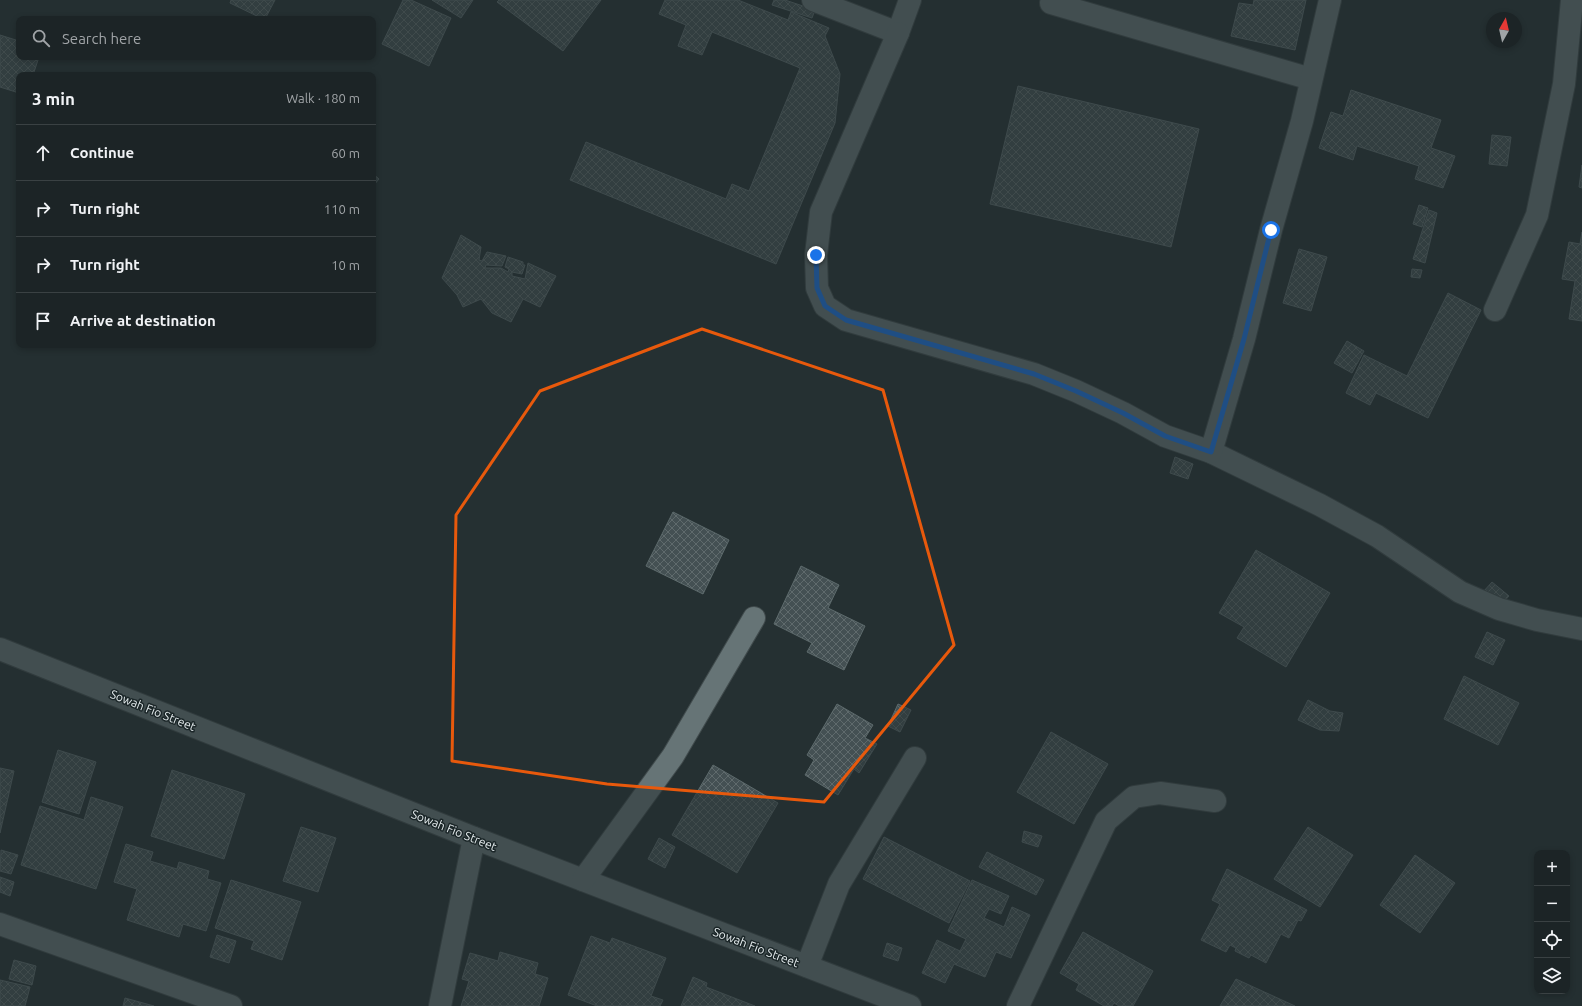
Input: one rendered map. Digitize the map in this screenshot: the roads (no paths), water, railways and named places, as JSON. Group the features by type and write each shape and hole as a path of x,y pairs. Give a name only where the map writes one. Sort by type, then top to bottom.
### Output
{"street":[{"path":"813,0 898,33"},
{"path":"910,0 898,33 821,212 816,255 817,288 825,306 846,320 1034,374 1076,391 1123,413 1165,436 1211,452 1333,512 1377,536 1460,592 1499,609 1537,620 1582,629"},
{"path":"1211,452 1244,339 1271,230 1302,122 1330,0"},
{"path":"1495,310 1537,215 1564,84 1572,0"},
{"path":"1051,3 1311,79"},
{"path":"583,880 673,756 754,618"},
{"name":"Sowah Fio Street","path":"0,649 474,838 910,1006"},
{"path":"807,966 839,884 915,758"},
{"path":"1018,1006 1106,821 1134,798 1160,793 1215,801"},
{"path":"440,1006 474,838"},
{"path":"0,924 231,1006"}]}
